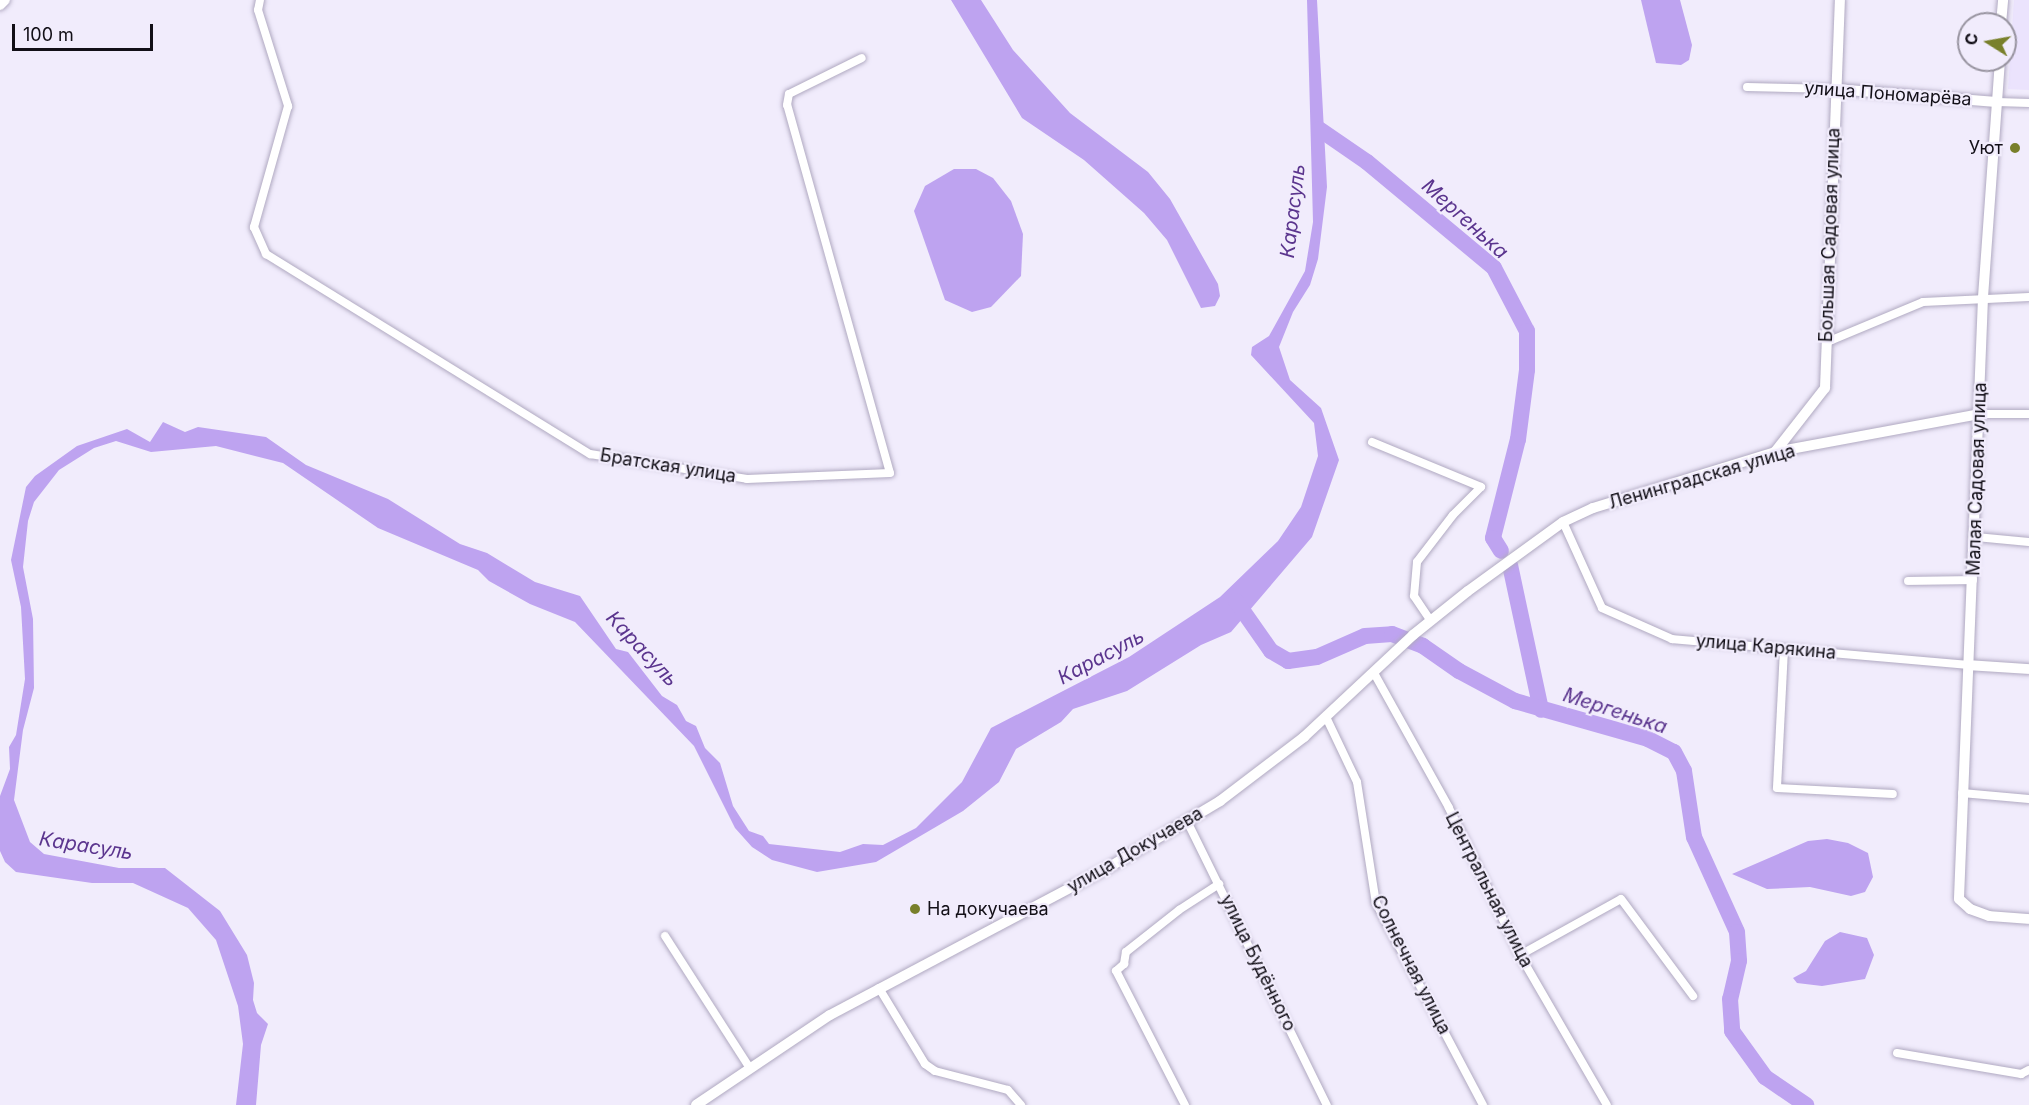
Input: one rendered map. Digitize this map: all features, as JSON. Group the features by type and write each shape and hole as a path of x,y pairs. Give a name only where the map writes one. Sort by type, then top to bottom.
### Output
{"main road":[{"path":"0,5 5,0"},
{"name":"Большая Садовая улица","path":"1775,452 1825,388 1834,89 1840,0"},
{"name":"Малая Садовая улица","path":"1999,72 1983,298 1976,537 1968,665 1959,898 1970,909 1989,916 2029,919"},
{"name":"улица Пономарёва","path":"1834,89 1997,102"},
{"name":"Ленинградская улица","path":"1396,652 1413,635 1563,522 1602,505 1775,452 1980,414"},
{"name":"улица Докучаева","path":"696,1105 749,1067 879,988 1106,869 1187,821 1248,781 1326,717 1396,652"},
{"name":"улица Карякина","path":"1968,665 2029,669"}],"street":[{"name":"Братская улица","path":"260,0 258,10 288,106 254,227 266,254 590,454 747,478 890,473 787,105 789,94 862,58"},
{"name":"улица Пономарёва","path":"1748,87 1834,89"},
{"name":"улица Пономарёва","path":"1997,102 2029,103"},
{"path":"1827,342 1923,302 2029,297"},
{"name":"Ленинградская улица","path":"1980,414 2029,414"},
{"path":"1372,442 1481,487 1453,515 1417,562 1414,596 1431,621"},
{"name":"улица Карякина","path":"1563,522 1602,608 1672,639 1968,665"},
{"path":"1976,537 2029,543"},
{"path":"1908,581 1973,580"},
{"path":"1784,649 1777,788 1893,794"},
{"name":"Центральная улица","path":"1374,673 1449,808 1520,955 1607,1105"},
{"name":"Солнечная улица","path":"1326,717 1357,782 1376,903 1483,1105"},
{"path":"1962,793 2029,799"},
{"name":"улица Будённого","path":"1187,821 1327,1105"},
{"path":"1185,1105 1116,971 1124,964 1126,952 1179,910 1220,884"},
{"path":"1520,955 1621,899 1693,996"},
{"path":"665,936 749,1067"},
{"path":"879,988 925,1064 935,1071 1008,1090 1021,1105"},
{"path":"1897,1053 2021,1074 2029,1070"}],"shaded area":[{"path":"951,0 981,0 1013,50 1070,113 1148,172 1170,199 1218,284 1220,296 1215,306 1201,308 1167,240 1144,213 1084,160 1022,118"},
{"path":"1307,0 1317,0 1327,187 1318,259 1310,285 1293,312 1279,347 1290,380 1321,408 1339,460 1312,537 1231,632 1201,645 1127,691 1073,709 1061,722 1016,749 999,782 963,811 876,862 817,872 772,860 752,847 735,828 694,746 575,622 530,604 489,581 478,570 378,528 283,463 216,446 151,452 116,441 94,448 59,470 34,502 28,521 23,567 33,619 34,688 23,730 14,800 30,842 44,854 119,868 165,868 220,911 247,955 254,983 253,1000 257,1013 268,1024 261,1045 256,1105 236,1105 243,1044 238,1006 216,940 188,908 133,883 92,883 16,872 5,862 0,851 0,796 10,769 9,747 16,735 25,679 21,607 11,560 26,487 35,476 77,446 127,429 150,442 163,422 185,432 198,427 266,437 306,465 388,499 460,544 487,553 535,582 580,596 616,649 628,652 662,696 677,705 686,721 696,726 705,748 720,763 733,806 749,831 763,836 769,844 840,852 863,844 883,845 916,828 962,782 991,728 1129,657 1220,597 1278,541 1301,507 1318,456 1314,423 1251,355 1252,347 1269,336 1305,271 1313,222"},
{"path":"1641,0 1680,0 1692,45 1689,60 1681,65 1656,63"},
{"path":"2014,0 2029,0 2029,90 2008,89 2009,72 2017,72 2017,12 2013,12"},
{"path":"954,169 976,169 993,178 1011,201 1023,234 1021,276 991,307 972,312 945,300 914,211 925,186"},
{"path":"1827,839 1848,843 1868,853 1873,877 1865,892 1851,896 1810,887 1767,889 1732,874 1808,841"},
{"path":"1840,932 1867,938 1874,955 1865,979 1822,986 1797,983 1793,978 1806,971 1825,941"}],"waterway":[{"name":"Мергенька","path":"1319,129 1367,162 1494,268 1527,331 1527,370 1518,439 1493,538 1501,551"},
{"name":"Мергенька","path":"1510,565 1541,710"},
{"name":"Мергенька","path":"1236,601 1271,651 1288,661 1317,657 1365,636 1392,634 1423,646 1459,671 1515,701 1648,739 1674,752 1684,771 1694,837 1737,932 1739,961 1730,999 1732,1031 1765,1077 1806,1105"}],"place":[{"name":"Уют","path":"2015,148"},
{"name":"На докучаева","path":"915,909"}],"water label":[{"name":"Карасуль","path":"1293,211"},
{"name":"Карасуль","path":"642,649"},
{"name":"Карасуль","path":"1101,657"},
{"name":"Карасуль","path":"86,846"}]}
